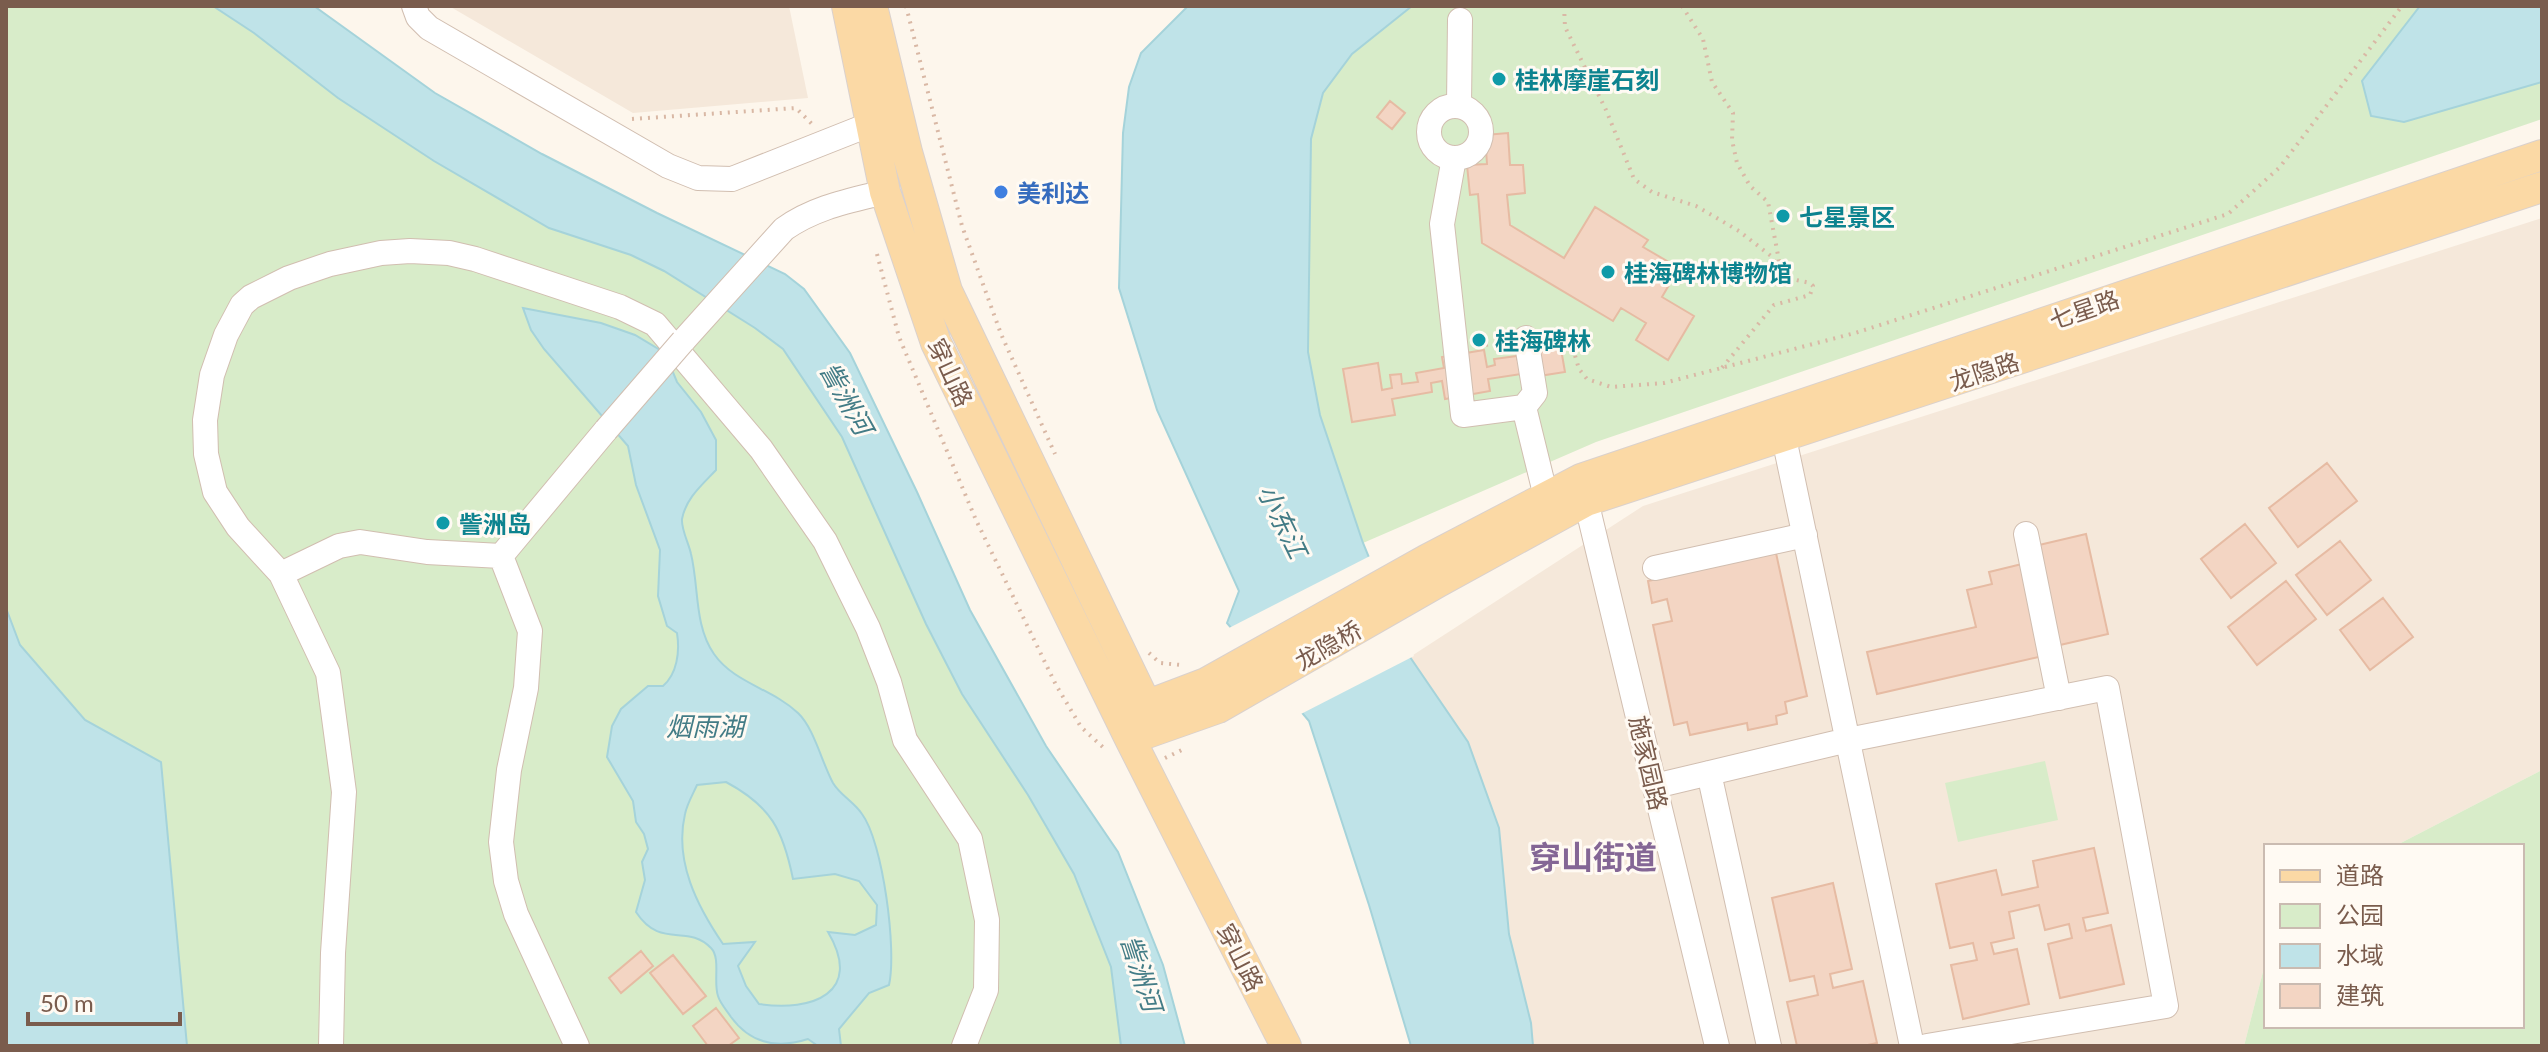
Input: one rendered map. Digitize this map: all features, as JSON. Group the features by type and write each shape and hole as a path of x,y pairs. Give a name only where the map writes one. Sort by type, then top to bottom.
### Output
{"main road":[{"name":"穿山路","path":"847,6 885,192 936,343 1138,722"},
{"name":"穿山路","path":"872,6 907,152 947,291 1286,1046"},
{"name":"七星路","path":"1781,424 2542,155"},
{"name":"龙隐路","path":"1432,571 1546,497 1584,490 1781,424 2542,187"},
{"name":"龙隐路","path":"1432,571 1584,490"},
{"name":"龙隐桥","path":"1204,685 1432,571"},
{"path":"1138,722 1204,685"}],"street":[{"path":"414,6 418,17 429,28 668,166 698,178 732,179 871,124"},
{"path":"1459,105 1460,20"},
{"path":"1451,105 1459,105 1475,114 1482,129 1481,138 1472,152 1454,158 1440,154 1434,147 1429,130 1435,114 1451,105"},
{"path":"1454,158 1442,224 1463,415 1524,407 1535,393 1526,338"},
{"path":"501,556 683,341 784,229 812,211 885,192"},
{"path":"331,1046 333,953 344,792 328,673 281,574 238,527 215,492 206,454 205,420 212,375 226,335 242,305 251,297 289,278 330,264 381,253 449,253 620,307 655,324 761,449 825,541 868,628 889,682 905,740 970,839 987,920 986,990 964,1046"},
{"path":"1524,407 1546,497"},
{"path":"1781,424 1912,1046"},
{"name":"施家园路","path":"1584,490 1717,1046"},
{"path":"2026,534 2059,698"},
{"path":"1655,568 1805,535"},
{"path":"281,574 339,546 360,542 427,552 501,556"},
{"path":"501,556 530,631 526,688 509,770 501,842 506,881 516,914 577,1046"},
{"path":"1655,786 1848,740 2107,688 2166,1006 1927,1046"},
{"path":"1709,773 1769,1046"}],"path":[{"path":"906,6 962,226 1001,334 1059,462"},
{"path":"1564,6 1565,27 1606,110 1634,179 1652,192 1696,206 1739,231 1780,266 1787,278 1810,283 1814,290 1810,295 1774,305 1719,370"},
{"path":"1682,6 1703,39 1712,82 1733,113 1732,140 1737,163 1750,186 1768,202 1780,266"},
{"path":"1456,350 1568,332 1579,369 1587,379 1611,387 1664,383 1869,329 2228,214 2280,167 2402,6"},
{"path":"620,112 633,120 796,108 828,141"},
{"path":"1142,646 1160,663 1180,666 1204,685"}],"shaded area":[{"path":"449,6 789,6 808,98 633,113"},
{"path":"2542,218 2542,770 2399,844 2264,844 2264,968 2244,1046 1533,1046 1531,1023 1509,934 1410,657 1643,506"}],"green space":[{"name":"訾洲岛","path":"6,6 213,6 254,33 338,98 434,161 549,228 631,255 664,271 783,349 842,437 926,624 962,694 1028,795 1074,874 1111,967 1121,1046 187,1046 161,762 85,720 20,645 6,608"},
{"name":"七星景区","path":"1409,6 2542,6 2542,119 1596,442 1363,543 1320,415 1308,352 1311,139 1323,93 1349,57"},
{"path":"2045,761 2058,820 1958,842 1945,783"},
{"path":"2542,770 2542,1046 2244,1046 2264,968 2264,1028 2524,1028 2524,844 2399,844"}],"water":[{"name":"訾洲河","path":"213,6 314,6 435,93 542,154 785,274 804,289 850,353 970,610 1046,746 1118,852 1163,965 1185,1046 1121,1046 1111,967 1074,874 1028,795 962,694 926,624 842,437 783,349 664,271 631,255 549,228 434,161 338,98 254,33"},
{"name":"小东江","path":"1188,6 1412,6 1352,54 1323,93 1311,139 1308,352 1320,415 1363,543 1410,657 1468,742 1499,828 1509,934 1531,1023 1533,1046 1411,1046 1309,721 1227,623 1239,591 1157,410 1119,288 1123,133 1129,87 1141,53"},
{"path":"2420,6 2542,6 2542,82 2404,122 2371,116 2362,81"},
{"name":"烟雨湖","path":"523,308 601,323 635,335 665,353 677,382 701,412 716,440 716,470 691,498 682,519 703,631 722,664 788,705 804,719 833,783 859,810 870,828 882,871 890,923 889,985 869,993 839,1029 841,1046 818,1046 808,1039 786,1043 765,1042 747,1033 738,1026 719,999 716,958 711,948 693,937 655,930 636,912 645,880 642,862 648,849 644,834 636,822 633,801 607,757 612,726 621,709 648,686 663,686 672,675 678,655 677,633 667,626 658,596 660,550 636,485 628,446 531,330","holes":["726,782 741,791 773,821 785,847 793,879 835,874 859,881 877,905 876,925 855,935 828,932 838,953 840,970 836,984 827,994 814,1001 779,1006 759,1004 746,986 738,966 755,942 723,944 690,882 685,866 682,832 686,810 697,785"]},
{"path":"6,608 20,645 85,720 161,762 187,1046 6,1046"}],"pier":[{"path":"1372,555 1414,656 1299,715 1227,629"}],"building":[{"path":"1390,101 1405,113 1392,129 1377,117"},
{"path":"1508,133 1510,165 1523,165 1525,193 1507,195 1510,225 1564,258 1595,207 1648,240 1643,247 1679,268 1662,297 1694,316 1668,360 1636,340 1646,323 1621,308 1613,321 1482,243 1478,194 1470,195 1467,165 1487,164 1485,135"},
{"path":"1561,349 1565,372 1539,376 1535,353"},
{"path":"1484,350 1487,367 1495,365 1494,359 1517,356 1517,359 1524,358 1527,373 1488,379 1490,391 1445,399 1442,381 1431,383 1432,392 1392,399 1395,415 1352,422 1343,369 1378,363 1382,390 1392,388 1390,375 1401,374 1402,384 1418,382 1416,373 1444,368 1442,357"},
{"path":"2327,463 2357,501 2298,547 2269,508"},
{"path":"2245,524 2276,563 2231,598 2201,559"},
{"path":"2086,534 2108,634 2060,645 2039,545"},
{"path":"2340,541 2371,580 2327,615 2296,575"},
{"path":"1776,553 1807,696 1785,702 1787,713 1776,716 1777,724 1748,730 1747,723 1690,735 1687,722 1674,725 1653,625 1672,621 1667,599 1652,603 1648,581"},
{"path":"2022,564 2043,656 1877,694 1867,652 1976,627 1967,590 1992,584 1989,572"},
{"path":"2286,581 2316,619 2257,665 2228,627"},
{"path":"2383,598 2413,637 2370,670 2340,630"},
{"path":"2094,848 2108,913 2083,918 2086,931 2111,925 2124,984 2060,998 2048,944 2072,938 2069,924 2045,930 2039,905 2009,912 2014,938 1991,943 1994,954 2017,949 2029,1004 1963,1019 1951,965 1977,960 1973,943 1950,948 1936,884 1996,870 2002,895 2038,887 2033,861"},
{"path":"1833,883 1852,969 1830,974 1833,988 1863,981 1877,1043 1863,1046 1797,1046 1787,1002 1818,995 1814,976 1790,981 1772,898"},
{"path":"641,951 653,966 621,993 609,978"},
{"path":"673,955 706,996 683,1014 650,973"},
{"path":"716,1008 739,1038 728,1046 708,1046 693,1026"}],"place":[{"name":"桂林摩崖石刻","path":"1499,79"},
{"name":"美利达","path":"1001,192"},
{"name":"七星景区","path":"1783,216"},
{"name":"桂海碑林博物馆","path":"1608,272"},
{"name":"桂海碑林","path":"1479,340"},
{"name":"訾洲岛","path":"443,523"}],"district":[{"name":"穿山街道","path":"1593,856"}]}
